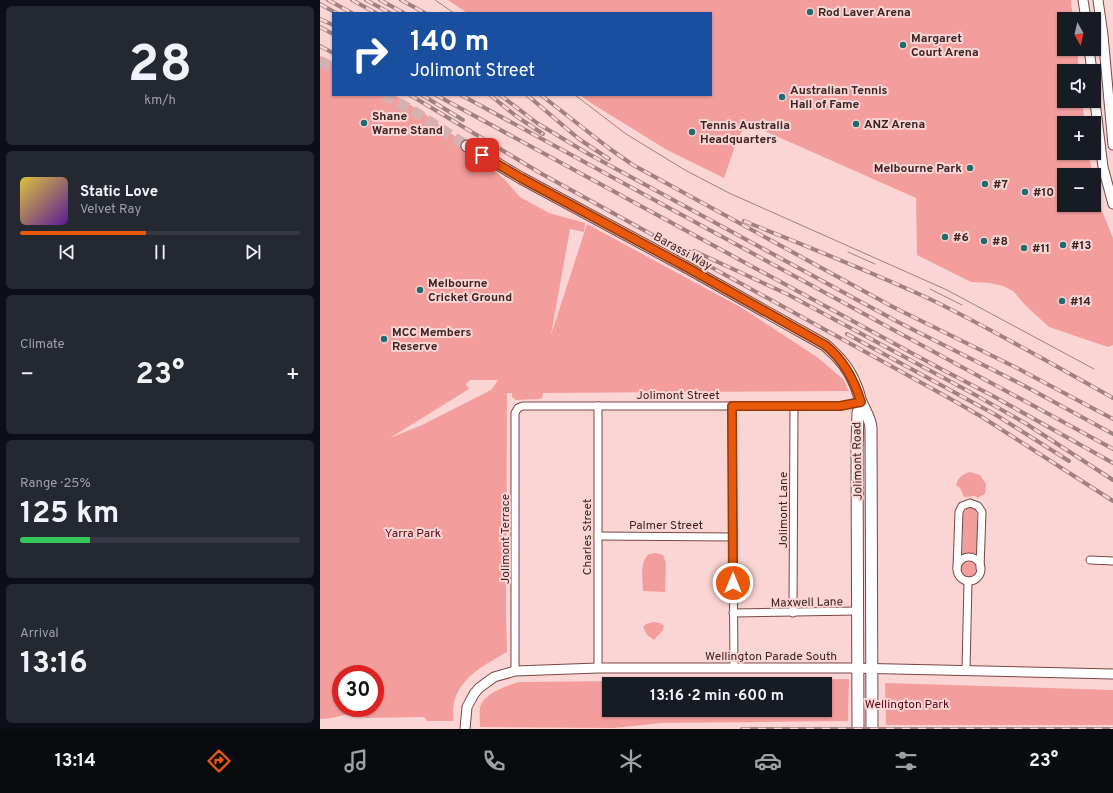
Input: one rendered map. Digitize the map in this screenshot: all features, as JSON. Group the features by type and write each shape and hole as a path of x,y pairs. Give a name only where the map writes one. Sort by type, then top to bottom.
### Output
{"main road":[{"name":"Barassi Way","path":"467,146 521,178 681,264 825,345 836,354 848,371 855,383 861,402"},
{"name":"Jolimont Road","path":"861,402 868,413 872,428 872,729"},
{"name":"Jolimont Road","path":"858,729 857,425 861,402"},
{"path":"857,483 871,483"}],"street":[{"path":"1083,0 1085,12"},
{"path":"1098,0 1103,35 1113,145"},
{"path":"1096,108 1103,167 1113,204"},
{"name":"Jolimont Street","path":"518,408 523,406 840,406 861,402"},
{"name":"Charles Street","path":"598,406 598,668"},
{"path":"732,406 734,668"},
{"name":"Jolimont Lane","path":"793,613 794,406"},
{"name":"Jolimont Terrace","path":"515,671 515,413 518,408"},
{"path":"970,503 978,506 982,512 979,574 977,577 968,580 960,576 957,568 960,512 962,506 970,503"},
{"name":"Palmer Street","path":"598,536 733,537"},
{"path":"957,568 961,561 970,557 977,561 980,568"},
{"path":"1090,560 1113,561"},
{"path":"966,670 968,580"},
{"name":"Maxwell Lane","path":"733,613 857,612"},
{"name":"Wellington Parade South","path":"465,725 467,707 479,688 494,677 515,671 598,668 872,668 1113,674"}],"green space":[{"name":"Melbourne Park","path":"448,0 1071,0 1072,12 1057,12 1057,56 1078,56 1078,64 1057,64 1057,108 1083,108 1084,116 1057,116 1057,160 1090,160 1091,168 1057,168 1057,212 1101,212 1101,207 1113,238 1113,345 1108,347 1049,327 1025,305 1013,291 1003,286 990,283 971,282 917,255 916,198 747,123 737,140 724,178 667,150 581,96 712,96 712,12 466,12"},
{"name":"Yarra Park","path":"320,56 332,62 332,96 396,96 425,114 468,146 505,180 520,197 549,213 585,223 584,232 570,229 551,335 587,224 742,308 817,357 843,379 849,391 543,393 542,398 539,399 516,400 512,397 512,393 507,393 507,652 492,660 465,681 455,699 453,721 427,721 424,717 365,718 384,717 384,665 332,665 332,717 336,717 320,719","holes":["470,380 498,380 491,390 422,425 390,438 469,389 466,384"]},
{"path":"970,472 980,475 986,484 985,494 978,498 975,496 964,497 960,488 956,485 961,477"},
{"path":"967,508 973,508 976,510 977,556 962,556 963,514"},
{"path":"656,553 663,555 666,563 665,592 643,591 642,571 644,561 649,554"},
{"path":"969,562 976,567 977,570 972,577 969,578 962,573 961,570 966,563"},
{"path":"653,622 660,623 664,626 663,630 654,640 647,635 643,627 646,624"},
{"path":"832,679 849,679 848,721 662,723 614,728 480,727 480,708 482,703 490,694 518,682 602,681 602,717 832,717"},
{"name":"Wellington Park","path":"885,683 1113,690 1113,725 886,725"}],"tunnel":[{"path":"320,61 332,67"},
{"path":"386,96 418,114 467,146"}],"tram line":[{"path":"435,0 453,12"},
{"path":"576,96 626,134 685,170 729,193 947,290 1094,369"},
{"path":"848,252 875,264"},
{"path":"930,289 962,305"}],"railway":[{"path":"328,0 350,12"},
{"path":"352,0 374,12"},
{"path":"366,0 388,12"},
{"path":"380,0 402,12"},
{"path":"401,0 423,12"},
{"path":"320,4 334,12"},
{"path":"320,19 332,25"},
{"path":"320,27 332,33"},
{"path":"320,46 332,52"},
{"path":"412,96 542,174 982,417 1113,501"},
{"path":"424,96 463,120"},
{"path":"438,96 993,396 1113,463"},
{"path":"463,96 1113,449"},
{"path":"491,96 516,116 543,134"},
{"path":"501,96 537,123 585,152 898,322 1021,384 1113,434"},
{"path":"528,96 579,139 609,159"},
{"path":"542,96 633,165 893,307 1017,368 1113,419"},
{"path":"744,221 911,290 957,312 1113,398"},
{"path":"694,251 787,294 970,392 1025,423 1113,480"},
{"path":"847,334 996,415 1069,461"},
{"path":"742,729 1113,729"}],"place":[{"name":"Rod Laver Arena","path":"810,12"},
{"name":"Margaret Court Arena","path":"903,45"},
{"name":"Australian Tennis Hall of Fame","path":"782,97"},
{"name":"Shane Warne Stand","path":"364,123"},
{"name":"ANZ Arena","path":"856,124"},
{"name":"Tennis Australia Headquarters","path":"692,132"},
{"name":"Melbourne Park","path":"970,168"},
{"name":"#7","path":"985,184"},
{"name":"#10","path":"1025,192"},
{"name":"#6","path":"945,237"},
{"name":"#8","path":"984,241"},
{"name":"#13","path":"1063,245"},
{"name":"#11","path":"1024,248"},
{"name":"Melbourne Cricket Ground","path":"420,290"},
{"name":"#14","path":"1062,301"},
{"name":"MCC Members Reserve","path":"384,339"}],"route":[{"path":"482,155 521,178 688,268 825,345 836,354 844,364 855,383 861,402 840,406 732,406 733,583"}]}
